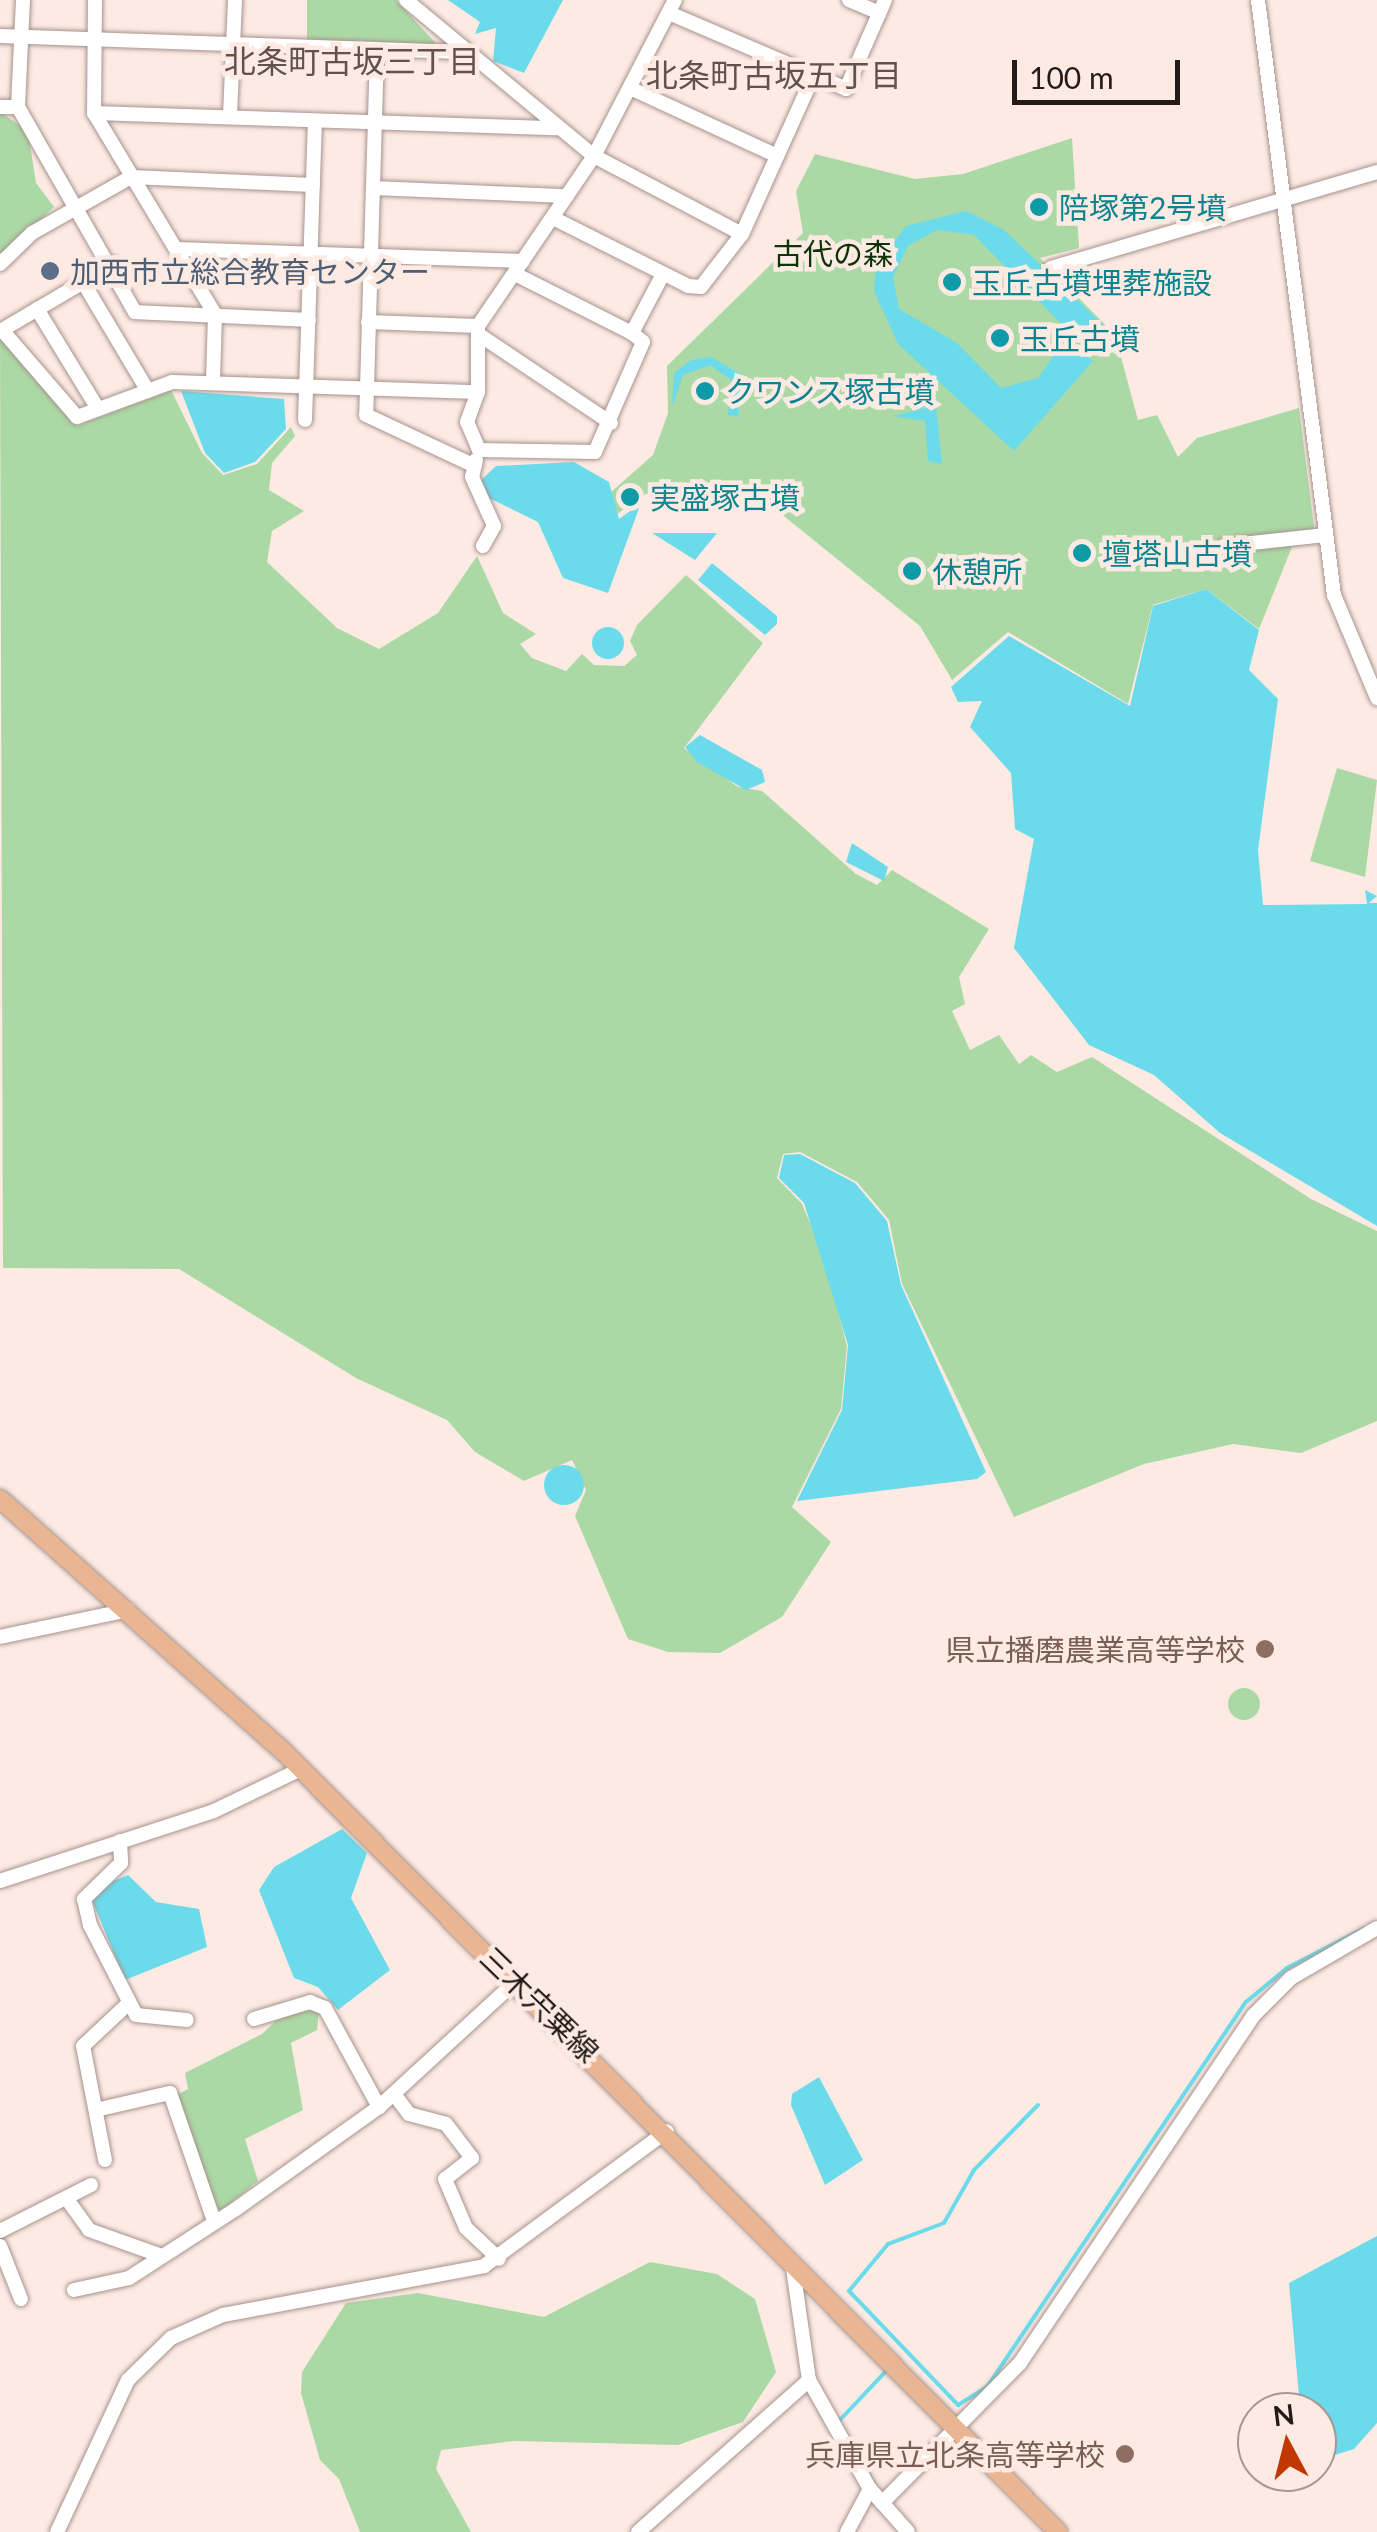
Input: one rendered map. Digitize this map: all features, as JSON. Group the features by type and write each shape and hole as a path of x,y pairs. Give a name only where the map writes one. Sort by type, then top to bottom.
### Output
{"main road":[{"name":"三木宍粟線","path":"0,1499 301,1768 667,2130 1058,2532"}],"street":[{"path":"23,0 18,107 114,264 135,312 309,320"},
{"path":"94,0 94,113 215,314 213,382"},
{"path":"230,116 235,0"},
{"path":"406,0 594,156 742,234"},
{"path":"483,546 494,526 475,466 479,450 467,422 478,392 478,330 594,156 672,6 813,77 846,88 882,7 849,0"},
{"path":"1258,0 1325,535 1343,629 1377,698"},
{"path":"0,36 468,52"},
{"path":"377,51 366,415 475,466"},
{"path":"553,218 663,274 701,287 742,234 813,77"},
{"path":"630,88 777,156"},
{"path":"0,107 18,107"},
{"path":"94,113 556,128"},
{"path":"304,420 315,121"},
{"path":"1050,268 1285,204 1377,172"},
{"path":"0,264 77,206 131,177 314,185"},
{"path":"373,188 567,196"},
{"path":"176,250 370,254 519,268 642,342 612,423 595,452 479,450"},
{"path":"114,264 2,330 77,417 148,391 213,382 478,392"},
{"path":"632,333 663,274"},
{"path":"83,282 148,391"},
{"path":"37,309 98,409"},
{"path":"368,322 478,330 612,423"},
{"path":"1224,546 1325,535"},
{"path":"0,1638 128,1610"},
{"path":"0,1882 214,1811 301,1768"},
{"path":"120,1841 121,1862 84,1899 129,2003 144,2022 187,2020"},
{"path":"882,2503 1020,2363 1253,2016 1292,1978 1377,1928"},
{"path":"74,2290 128,2278 379,2107 515,1982"},
{"path":"254,2019 310,2002 325,2008 379,2107"},
{"path":"105,2160 100,2109 84,2040 129,2003"},
{"path":"100,2109 170,2093 214,2221"},
{"path":"394,2094 408,2114 440,2119 472,2158 445,2180 466,2228 499,2258"},
{"path":"57,2532 128,2380 172,2338 223,2315 499,2258 667,2130"},
{"path":"0,2231 69,2202 91,2185"},
{"path":"69,2202 84,2227 160,2255"},
{"path":"0,2246 22,2299"},
{"path":"792,2260 809,2380 870,2489 908,2532"},
{"path":"638,2532 809,2380"},
{"path":"847,2532 870,2489"}],"green space":[{"path":"307,0 396,0 442,50 307,44"},
{"path":"0,112 28,131 36,183 54,207 0,258"},
{"name":"古代の森","path":"1072,138 1079,248 1040,258 1115,335 1138,420 1157,415 1178,457 1197,438 1299,408 1316,543 1292,547 1259,629 1206,589 1153,605 1128,704 1008,632 952,680 920,626 759,496 646,494 614,516 610,493 653,455 668,413 667,366 803,233 796,191 815,154 915,179 963,174"},
{"path":"0,333 77,426 171,390 202,453 223,475 257,464 291,427 295,436 272,463 269,490 304,511 272,531 267,562 337,628 379,649 438,613 477,556 503,613 536,634 520,644 532,658 566,671 582,654 594,665 624,666 637,655 630,641 637,625 686,575 763,643 684,748 738,787 762,791 856,874 877,885 892,870 989,929 959,977 965,1004 952,1011 970,1050 999,1035 1019,1064 1031,1055 1057,1072 1092,1057 1311,1199 1377,1231 1377,1421 1301,1453 1233,1444 1144,1464 1014,1517 902,1284 889,1220 857,1182 800,1152 783,1154 777,1178 802,1204 823,1254 847,1346 841,1409 792,1507 831,1542 782,1617 720,1653 668,1652 628,1639 575,1516 586,1490 572,1460 524,1481 475,1452 447,1420 356,1378 179,1269 3,1268"},
{"path":"1337,768 1377,780 1365,877 1310,861"},
{"path":"1244,1688 1255,1693 1260,1704 1255,1715 1244,1720 1233,1715 1228,1704 1233,1693"},
{"path":"319,2009 317,2030 291,2043 303,2110 245,2139 258,2181 216,2215 175,2096 188,2089 185,2073 262,2034 283,2014"},
{"path":"650,2262 717,2274 755,2299 776,2372 743,2422 678,2445 514,2441 441,2450 436,2469 471,2532 360,2532 339,2479 320,2460 301,2393 302,2372 346,2303 418,2293 544,2317"}],"water":[{"path":"448,0 563,0 524,73 493,61 496,28 475,34 480,22"},
{"path":"966,211 1004,230 1114,335 1093,356 974,235 937,230 908,246 893,277 899,309 957,343 1001,388 1038,378 1058,349 1076,347 1093,361 1014,451 898,344 874,291 876,266 906,226"},
{"path":"711,357 741,374 738,417 728,415 731,380 710,365 683,375 672,407 674,373 691,360"},
{"path":"181,391 284,399 286,429 255,462 224,473 205,453"},
{"path":"936,405 942,464 928,461 925,421 893,416"},
{"path":"574,462 609,482 619,519 641,503 608,593 563,578 538,522 489,498 479,482 496,466"},
{"path":"652,533 717,533 695,560"},
{"path":"712,563 777,616 777,624 765,635 698,580"},
{"path":"1206,589 1259,630 1249,670 1278,699 1258,850 1263,905 1367,904 1365,890 1377,896 1369,903 1377,903 1377,1226 1220,1133 1154,1075 1089,1045 1014,948 1034,839 1015,829 1011,773 970,727 982,701 958,702 951,687 1009,636 1130,706 1153,606"},
{"path":"608,627 619,632 624,643 619,654 608,659 597,654 592,643 597,632"},
{"path":"700,735 762,770 765,782 746,790 697,762 685,747"},
{"path":"852,843 888,867 884,881 846,862"},
{"path":"800,1154 855,1183 887,1221 901,1285 986,1472 977,1479 797,1501 842,1410 848,1345 804,1203 779,1178 784,1155"},
{"path":"564,1465 578,1471 584,1485 578,1499 564,1505 550,1499 544,1485 550,1471"},
{"path":"342,1829 367,1853 351,1898 390,1970 338,2010 318,1987 294,1978 259,1890 274,1867"},
{"path":"128,1875 156,1902 199,1909 207,1947 125,1980 92,1900 96,1888"},
{"path":"819,2077 863,2160 825,2185 791,2105 792,2094"},
{"path":"1377,2236 1377,2423 1354,2449 1337,2454 1337,2392 1299,2392 1289,2283"}],"waterway":[{"path":"1038,2105 974,2170 944,2223 888,2244 849,2291 958,2405 987,2387 1246,2002 1287,1968 1363,1929"},
{"path":"838,2422 886,2371"},
{"path":"859,2455 876,2489"}],"place":[{"name":"陪塚第2号墳","path":"1039,207"},
{"name":"加西市立総合教育センター","path":"50,271"},
{"name":"玉丘古墳埋葬施設","path":"952,282"},
{"name":"玉丘古墳","path":"1000,338"},
{"name":"クワンス塚古墳","path":"705,391"},
{"name":"実盛塚古墳","path":"630,497"},
{"name":"壇塔山古墳","path":"1082,553"},
{"name":"休憩所","path":"912,571"},
{"name":"県立播磨農業高等学校","path":"1265,1649"},
{"name":"兵庫県立北条高等学校","path":"1125,2454"}],"district":[{"name":"北条町古坂三丁目","path":"352,61"},
{"name":"北条町古坂五丁目","path":"774,75"}]}
